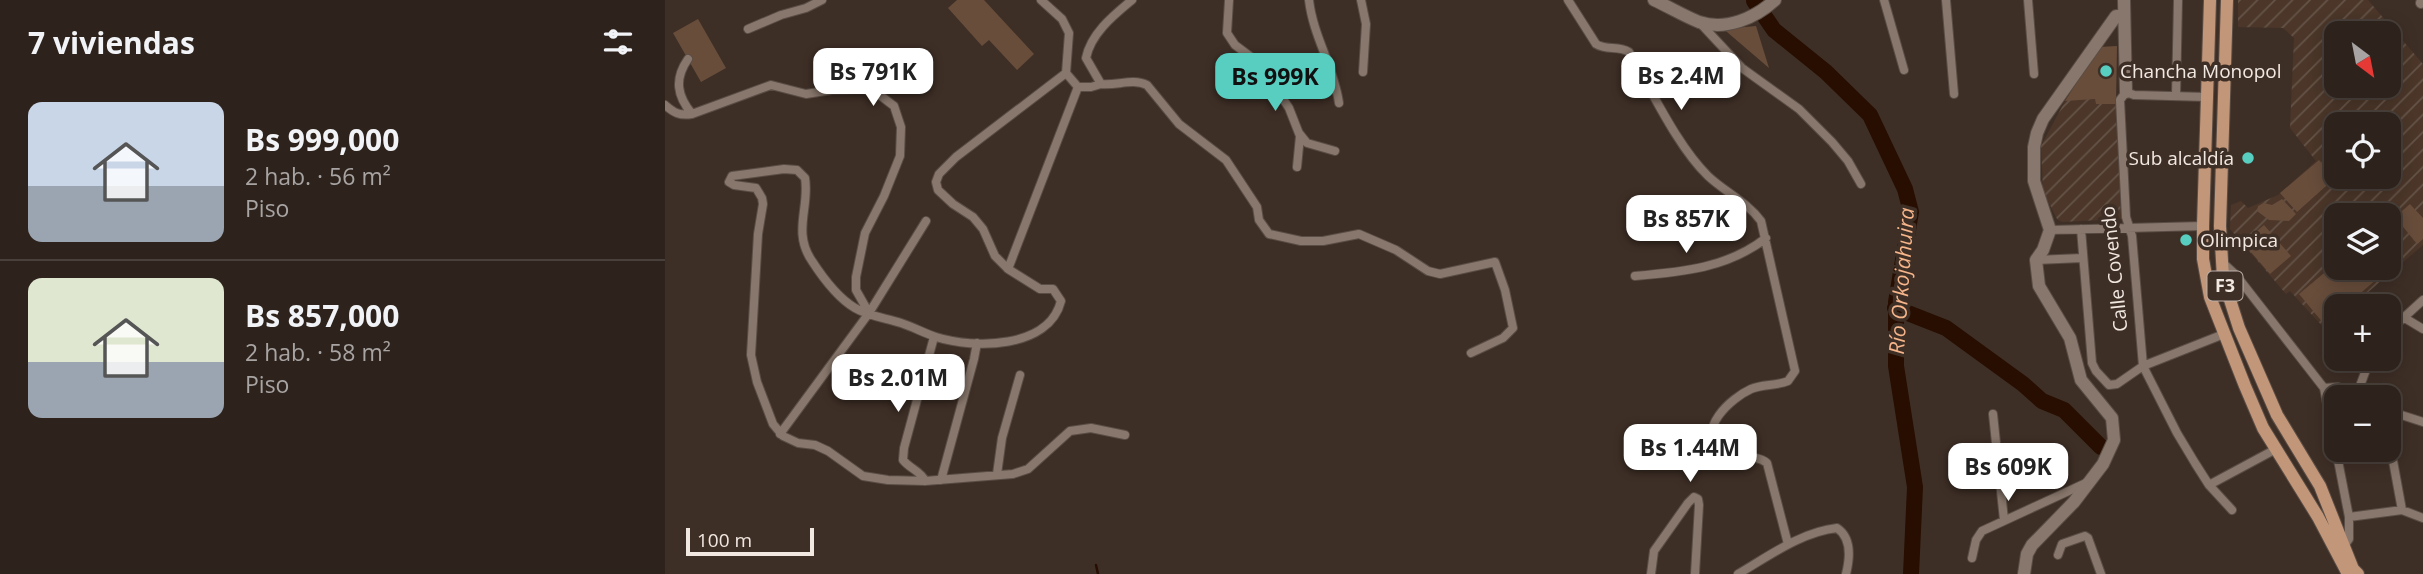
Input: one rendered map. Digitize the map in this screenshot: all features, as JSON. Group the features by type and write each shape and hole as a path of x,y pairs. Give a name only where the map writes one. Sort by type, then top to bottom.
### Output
{"main road":[{"path":"1654,0 1699,22 1715,24 1734,23 1749,18 1772,3"},
{"name":"Calle Covendo","path":"2124,0 2126,92"},
{"name":"F3","path":"2210,0 2203,226 2203,259 2207,286 2263,428 2358,574"},
{"name":"F3","path":"2227,0 2220,226 2223,278 2239,328 2277,415 2320,486 2349,574"},
{"path":"2024,574 2032,545 2074,502 2111,452 2115,429 2112,418 2081,380 2070,338 2039,286 2036,260 2043,250 2050,230 2034,181 2033,147 2043,119 2101,35 2116,16 2124,16"},
{"path":"2210,23 2226,23"},
{"path":"2207,97 2223,98"},
{"path":"2203,226 2220,226"},
{"path":"2224,334 2239,328"},
{"path":"2276,449 2291,439"}],"street":[{"path":"748,29 822,0"},
{"path":"1041,0 1062,19 1069,33 1066,73 1078,87 1091,87 1101,83 1111,85 1140,82 1147,85 1179,124 1226,160 1257,207 1259,220 1269,234 1301,241 1324,241 1359,234 1396,250 1428,271 1440,274 1495,261 1505,290 1513,328 1503,338 1471,353"},
{"path":"1101,83 1086,58 1088,48 1106,24 1132,0"},
{"path":"1229,0 1227,25 1231,40 1265,71 1307,143 1335,151"},
{"path":"1310,0 1313,21 1336,83 1339,103"},
{"path":"1361,0 1366,32 1363,72"},
{"path":"1568,0 1596,44 1602,48 1621,48 1629,52 1694,158 1709,176 1761,221 1795,371 1788,381 1761,386 1741,394 1716,420 1712,427 1712,436 1721,451 1730,456 1757,457 1767,463 1788,544"},
{"path":"1884,0 1904,70"},
{"path":"1946,0 1954,94"},
{"path":"2028,0 2034,74"},
{"path":"2176,96 2178,0"},
{"path":"1699,22 1742,68 1799,109 1832,142 1849,161 1861,184"},
{"path":"688,59 683,65 679,92 681,100 692,114"},
{"path":"1066,73 956,157 939,174 936,182 938,190 953,204 973,216 983,229 995,256 1008,269 1040,289 1053,289 1061,301 1052,319 1031,335 996,343 977,343 935,337 910,326 857,310 843,299 810,259 801,228 806,184 800,171 784,169 732,176 729,182 756,188 763,204 758,234 751,355 757,382 773,424 780,434 790,440 815,445 828,451 863,476 925,481 1013,474 1028,469 1070,431 1091,428 1125,435"},
{"path":"665,105 681,115 692,114 771,85 806,94 863,89 877,93 894,106 901,127 900,156 865,233 856,277 856,290 869,313"},
{"path":"1008,269 1078,87"},
{"path":"2126,92 2207,97"},
{"name":"Calle Covendo","path":"2126,92 2120,100 2126,217 2132,236 2143,366 2176,433 2210,485 2232,510"},
{"path":"1297,167 1299,133"},
{"path":"780,434 869,313 926,221"},
{"path":"2050,230 2203,226"},
{"path":"2081,229 2092,363 2109,385 2117,384 2143,366 2224,334"},
{"path":"1635,276 1718,264 1743,255 1766,238"},
{"path":"2036,260 2082,258"},
{"path":"2220,262 2236,275 2324,388"},
{"path":"2423,300 2403,317 2423,329"},
{"path":"925,481 921,474 910,469 903,460 935,337"},
{"path":"941,480 977,343"},
{"path":"997,474 1002,439 1020,375"},
{"path":"1993,414 2004,520"},
{"path":"2401,415 2423,422"},
{"path":"2210,485 2276,449"},
{"path":"2338,462 2349,517 2349,539 2340,548"},
{"path":"2393,462 2402,510"},
{"path":"1972,558 1976,540 1982,531 2086,483"},
{"path":"1651,574 1654,551 1694,497 1698,499 1699,505 1695,574"},
{"path":"2349,517 2402,510 2423,518"},
{"path":"1738,574 1788,544 1832,528 1842,531 1849,548 1846,574"},
{"path":"2058,555 2062,544 2085,536 2101,574"}],"shaded area":[{"path":"957,0 984,0 1034,54 1017,70 989,40 982,46 948,8"},
{"path":"2238,0 2368,0 2386,21 2324,21 2324,98 2401,98 2401,38 2423,64 2423,245 2401,264 2401,203 2324,203 2324,280 2382,280 2366,294 2324,294 2324,328 2290,291 2286,294 2230,229 2231,205 2241,201 2248,208 2278,195 2316,161 2290,128 2294,38 2283,28 2238,27"},
{"path":"698,19 726,68 701,82 673,33"},
{"path":"1720,26 1756,26 1769,68"},
{"path":"2117,46 2116,104 2096,104 2095,99 2065,101 2099,47"},
{"path":"2096,99 2096,104 2116,104 2121,219 2062,222 2057,219 2043,191 2041,146 2065,101"},
{"path":"2319,160 2324,166 2324,188 2297,212 2280,193"},
{"path":"2282,199 2296,214 2289,221 2269,220 2257,211 2258,206 2264,203 2272,205"},
{"path":"2410,204 2423,218 2423,239 2417,244 2401,224 2401,212"},
{"path":"2264,225 2291,256 2270,274 2243,243"},
{"path":"2324,273 2324,280 2376,280 2360,294 2324,294 2324,324 2299,294"}],"waterway":[{"name":"Río Orkojahuira","path":"1754,1 1774,30 1826,72 1870,115 1905,189 1911,212 1896,302 1896,366 1915,487 1911,574"},
{"path":"1895,308 1946,328 2042,401 2064,410 2101,447"},
{"path":"1096,565 1098,574"}],"place":[{"name":"Chancha Monopol","path":"2106,71"},
{"name":"Sub alcaldía","path":"2248,158"},
{"name":"Olimpica","path":"2186,240"}]}
